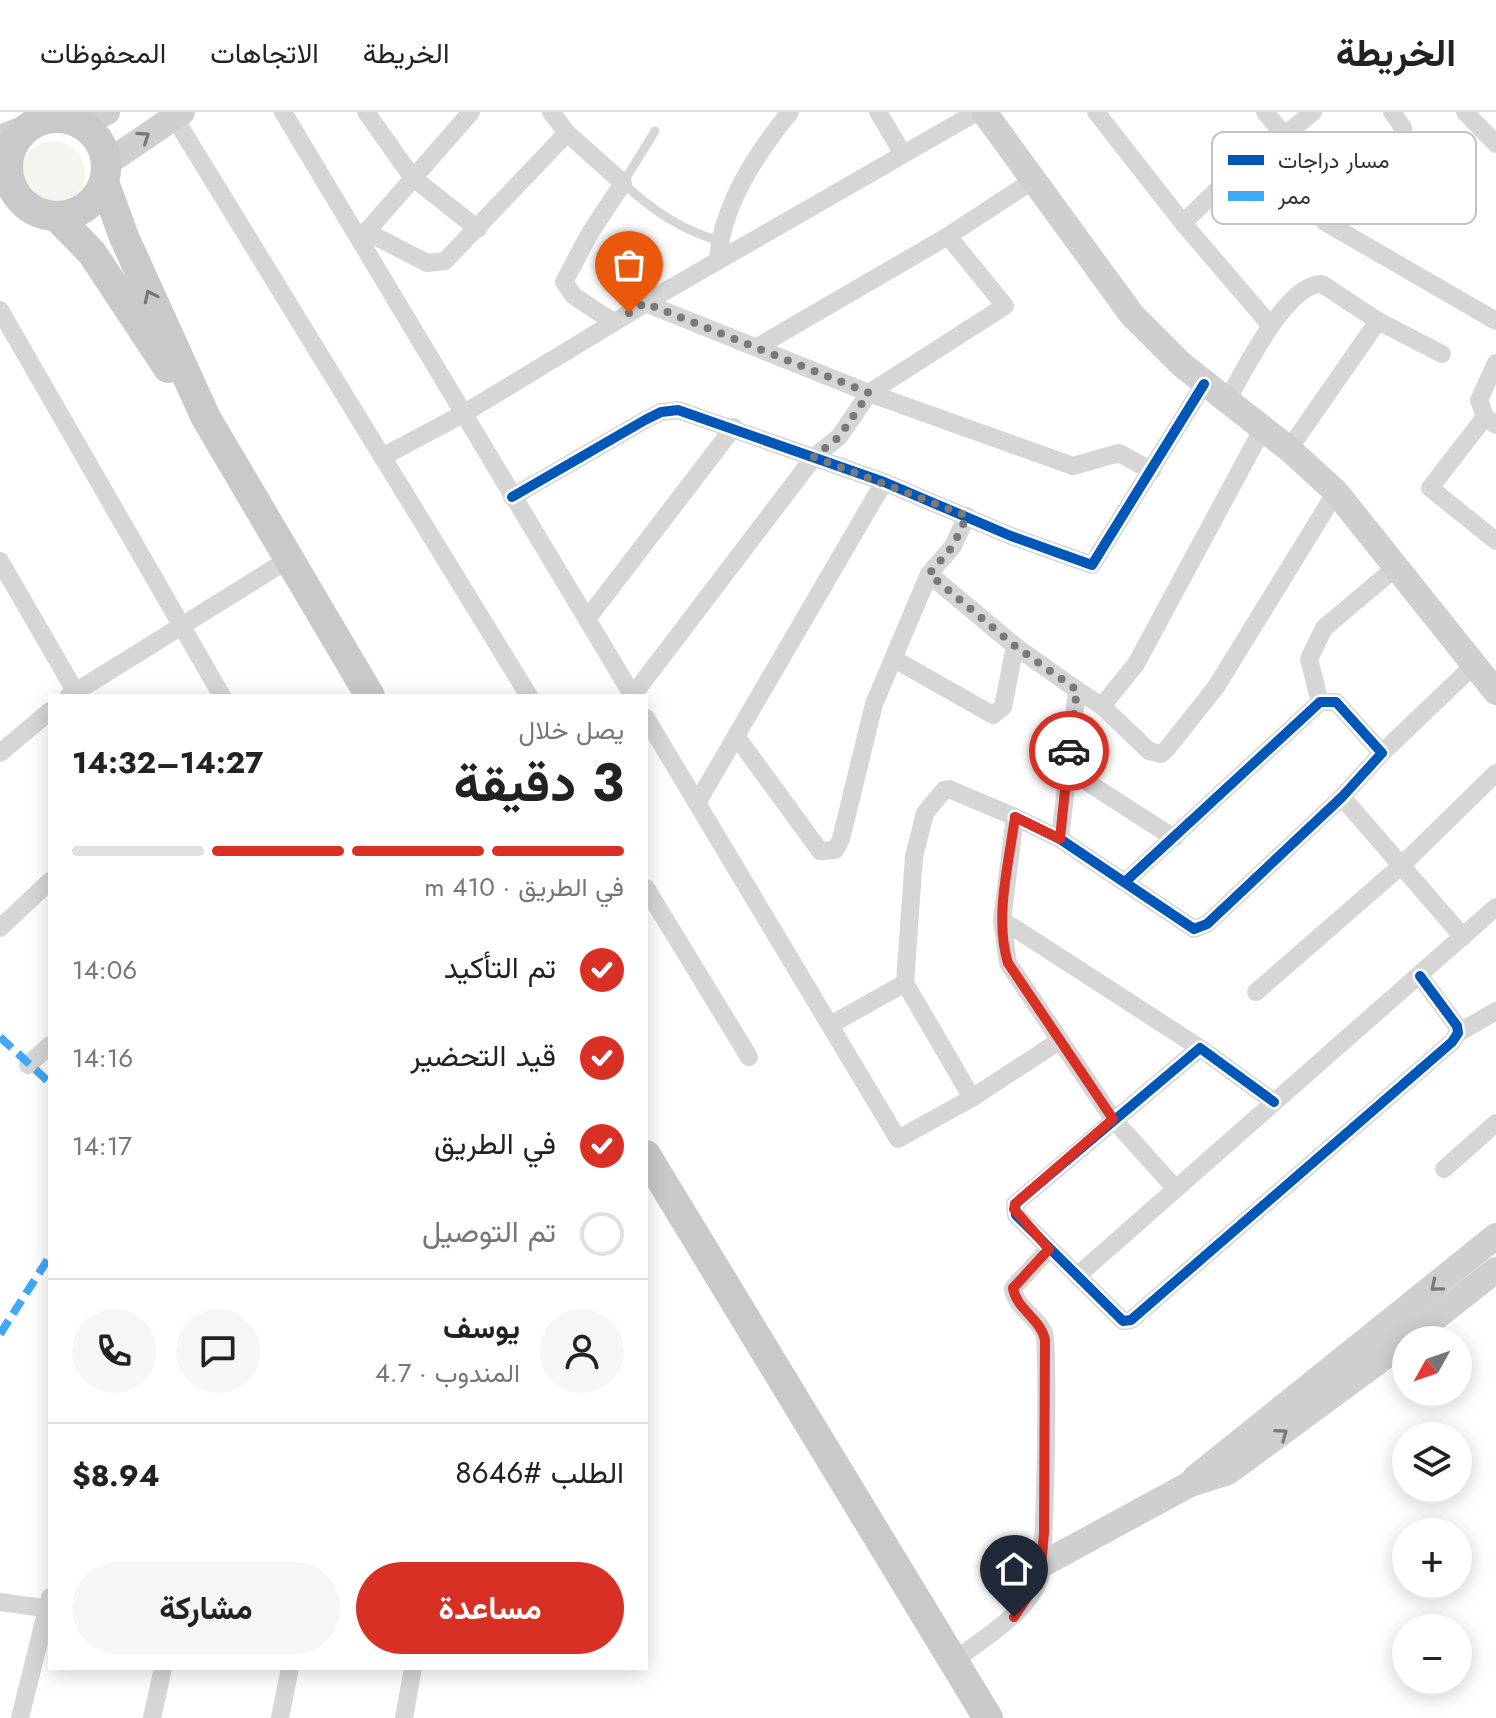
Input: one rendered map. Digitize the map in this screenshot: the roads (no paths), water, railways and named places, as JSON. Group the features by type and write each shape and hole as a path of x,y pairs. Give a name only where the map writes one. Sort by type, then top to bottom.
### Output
{"main road":[{"path":"206,418 164,363 92,253 56,216 31,208 4,176 10,131 41,120 75,116 100,141 120,226 206,418 369,694"},
{"path":"56,216 86,207 106,172"},
{"path":"648,1158 988,1718"}],"street":[{"path":"283,112 362,235 463,414 632,694"},
{"path":"366,112 412,177 478,229"},
{"path":"362,235 471,112"},
{"path":"551,112 567,133 623,183 590,233 564,282 574,296 613,322"},
{"path":"718,260 720,241 743,180 790,112"},
{"path":"878,112 903,154"},
{"path":"382,457 463,414 718,260 977,112"},
{"path":"972,1098 905,983 914,857 925,813 932,801 949,789 1015,817 1060,839 1126,881 1183,925 1200,927 1342,797 1382,753 1488,676 1394,569 1336,492 1289,449 1204,384 1132,315 984,112"},
{"path":"1096,112 1183,223 1271,326"},
{"path":"1265,112 1282,132"},
{"path":"1288,132 1313,112"},
{"path":"1392,112 1403,132"},
{"path":"1465,112 1496,144"},
{"path":"106,172 178,115 528,694"},
{"path":"362,235 434,264 449,258 567,133"},
{"path":"759,346 948,236 1032,181"},
{"path":"1183,223 1212,198"},
{"path":"1328,224 1496,321"},
{"path":"635,694 814,457 839,437 869,393 1005,306 948,236"},
{"path":"1227,400 1271,326 1296,294 1312,284 1322,284 1378,321 1442,354"},
{"path":"645,303 759,346 869,393 1073,466 1119,453 1152,471"},
{"path":"0,310 221,694"},
{"path":"1289,449 1378,321"},
{"path":"1496,363 1479,400 1490,421 1430,488 1496,541"},
{"path":"512,497 661,412 687,412 884,482 1011,536 1092,565 1204,384"},
{"path":"587,619 734,427"},
{"path":"1102,706 1136,664 1263,428"},
{"path":"697,803 884,482"},
{"path":"929,574 1015,646 1102,706 1149,751 1161,754 1216,687 1336,492"},
{"path":"736,736 820,851 835,850 841,839 874,704 929,574 953,546 967,516"},
{"path":"3,573 74,694 289,559"},
{"path":"1320,702 1309,659 1324,628 1394,569"},
{"path":"894,659 993,715 1003,707 1015,646"},
{"path":"1060,839 1077,690"},
{"path":"1126,881 1320,702 1336,702 1382,753"},
{"path":"0,753 48,713"},
{"path":"648,721 898,1139 972,1098 1059,1041"},
{"path":"1067,769 1174,838"},
{"path":"1256,992 1402,865 1496,773"},
{"path":"1342,797 1463,937"},
{"path":"1015,817 1002,920 1008,963 1113,1119 1175,1188"},
{"path":"0,928 48,883"},
{"path":"648,891 749,1057"},
{"path":"1077,1276 1496,907"},
{"path":"1002,920 1200,1048 1274,1102"},
{"path":"1420,976 1457,1026 1458,1033"},
{"path":"830,1025 905,983"},
{"path":"1200,1048 1015,1204 1016,1215 1123,1321 1131,1320 1301,1176 1452,1042 1458,1033 1496,1011"},
{"path":"28,1065 48,1047"},
{"path":"1444,1169 1496,1123"},
{"path":"1190,1484 1219,1456 1394,1321 1496,1236"},
{"path":"953,1661 1014,1617 1040,1578 1045,1335 1017,1300 1013,1288 1049,1249"},
{"path":"1425,1326 1496,1270"},
{"path":"1041,1565 1190,1484 1228,1472 1392,1351"},
{"path":"0,1602 48,1605"},
{"path":"20,1718 48,1613"},
{"path":"152,1718 163,1670"},
{"path":"280,1718 290,1670"},
{"path":"404,1718 413,1670"}],"lane":[{"path":"655,131 623,183 647,206 677,225 720,241"}]}
